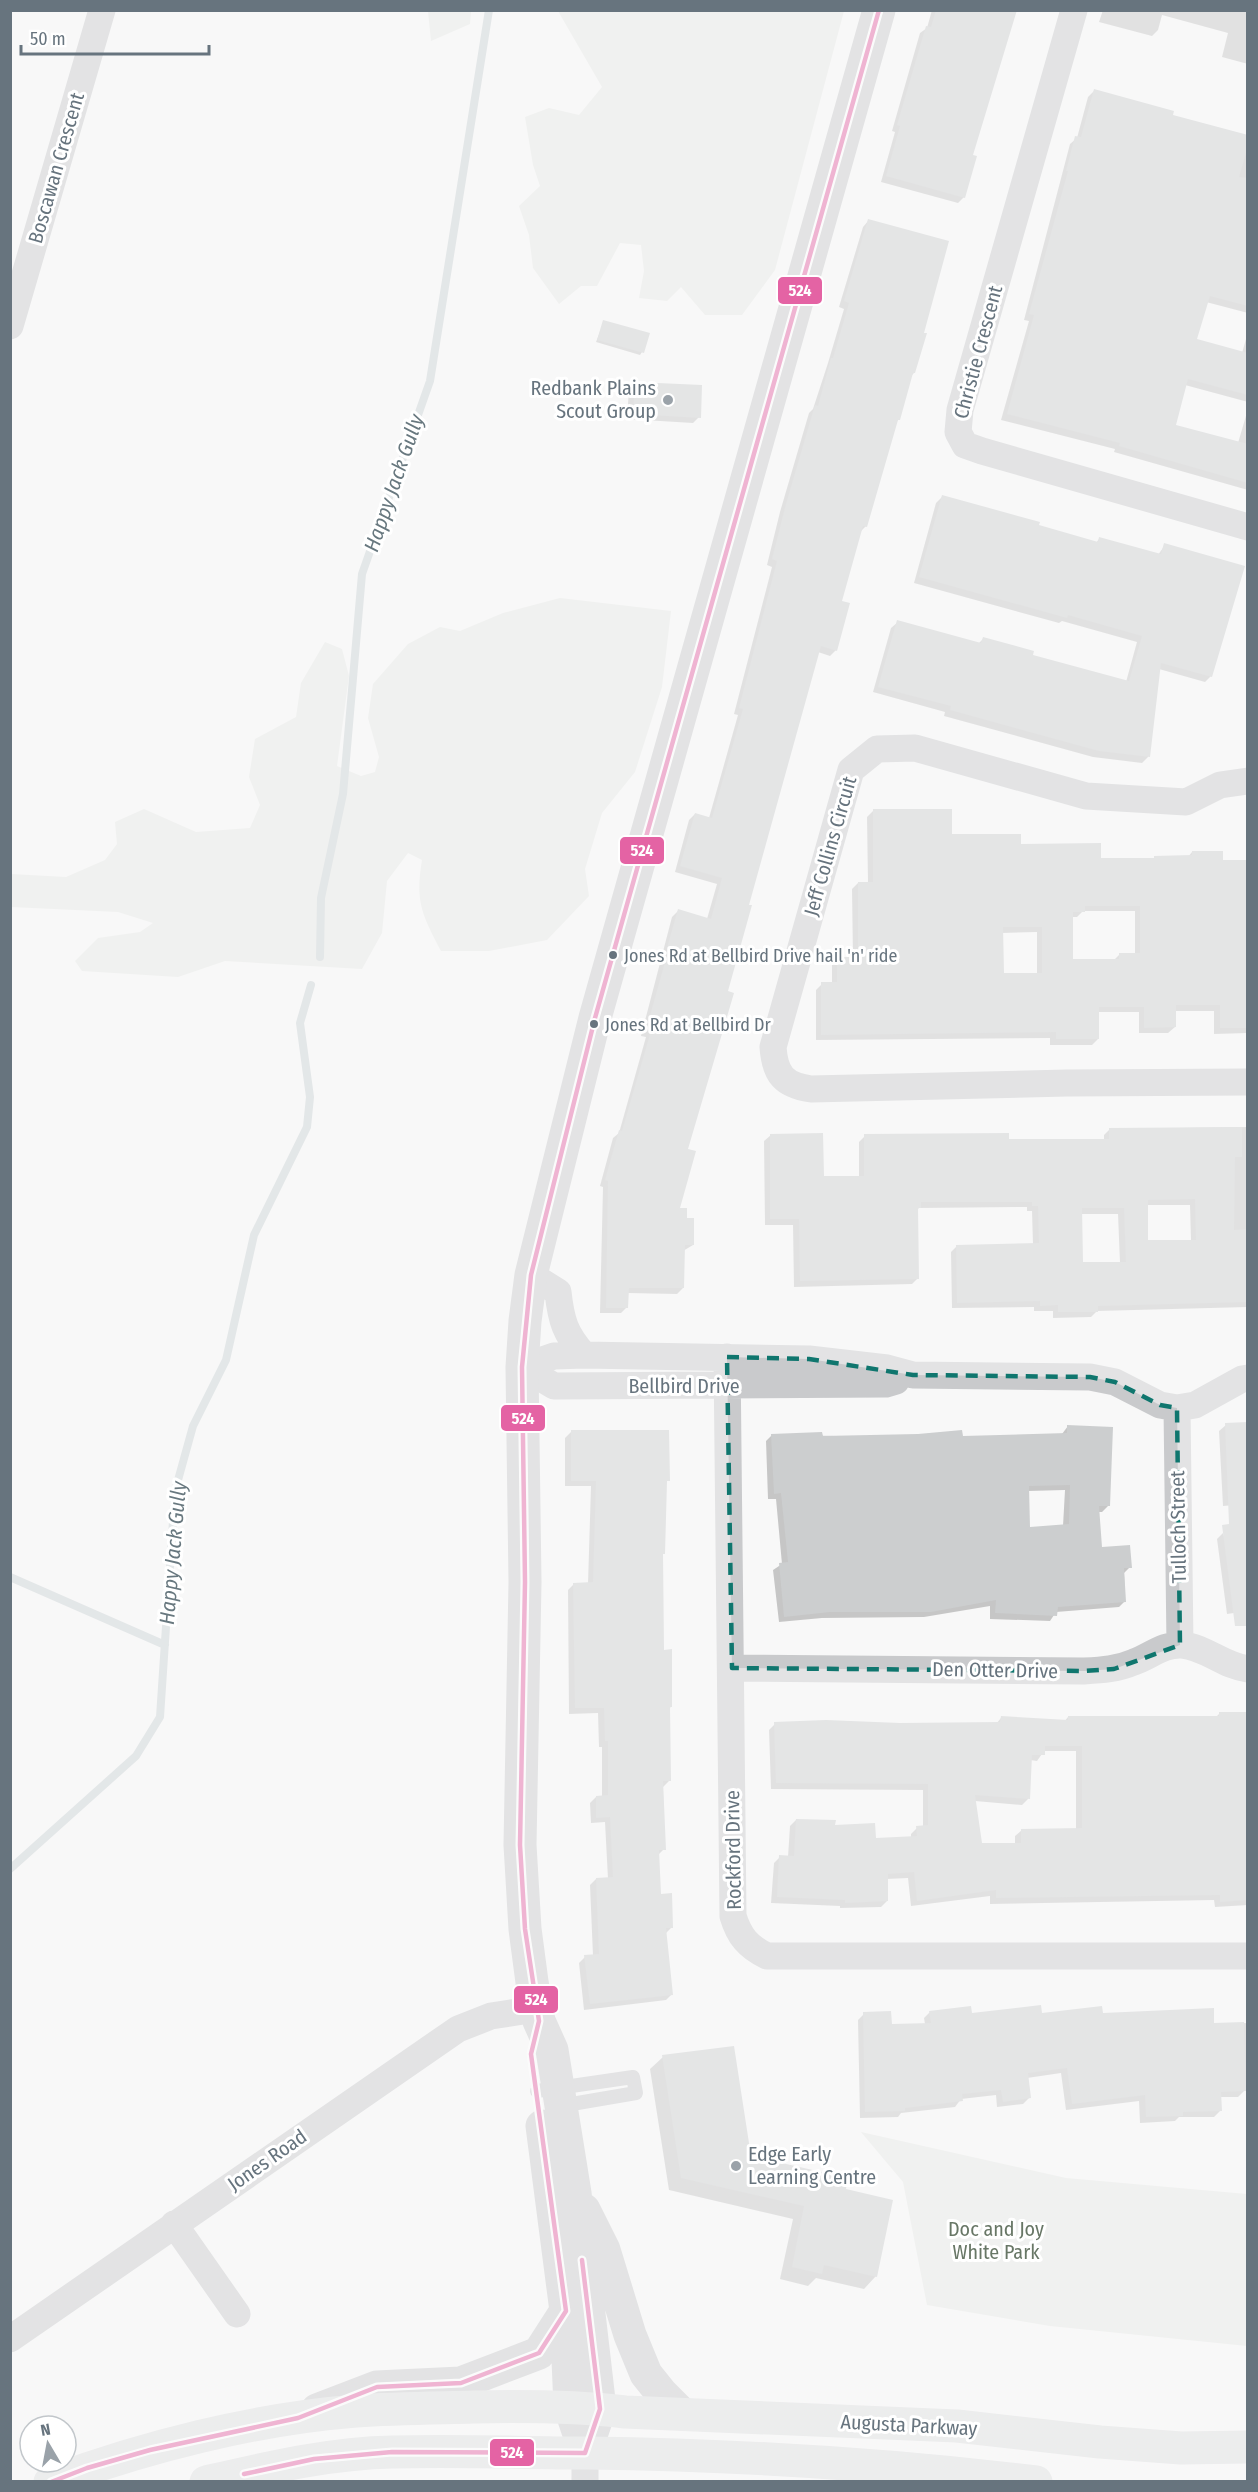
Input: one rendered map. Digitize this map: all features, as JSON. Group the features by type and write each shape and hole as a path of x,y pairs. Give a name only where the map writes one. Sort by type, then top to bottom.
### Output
{"main road":[{"path":"50,2481 150,2450 298,2418 356,2411 424,2408 585,2408"},
{"name":"Augusta Parkway","path":"585,2408 957,2426 1100,2442 1181,2448 1248,2447"},
{"path":"206,2481 314,2459 392,2452 585,2467 657,2454 843,2464 1036,2481"}],"street":[{"name":"Boscawan Crescent","path":"10,326 102,10"},
{"path":"585,2408 566,2311 551,2095 552,2050 538,2015 525,1929 520,1845 525,1519 522,1367 525,1321 531,1275 595,1018 879,10"},
{"name":"Christie Crescent","path":"1074,10 960,410 958,432 965,445 982,451 1248,527"},
{"name":"Jeff Collins Circuit","path":"1246,776 1220,785 1186,802 1086,796 915,748 877,749 851,770 773,1047 774,1061 782,1079 796,1087 811,1089 1067,1083 1248,1082"},
{"path":"531,1275 558,1292 561,1319 573,1343 584,1355"},
{"name":"Bellbird Drive","path":"522,1367 554,1356 584,1355 809,1359 887,1368 913,1376 1090,1377 1115,1382 1160,1405 1177,1408"},
{"name":"Rockford Drive","path":"727,1357 733,1916 737,1929 753,1950 766,1956 867,1958 1248,1956"},
{"name":"Bellbird Drive","path":"522,1367 554,1386 886,1384 913,1376"},
{"path":"1177,1408 1195,1405 1242,1379 1248,1378"},
{"name":"Tulloch Street","path":"1177,1408 1180,1645"},
{"path":"1180,1645 1197,1647 1218,1660 1248,1669"},
{"name":"Den Otter Drive","path":"732,1668 1084,1671 1113,1669 1136,1662 1160,1648 1180,1645"},
{"name":"Jones Road","path":"10,2339 458,2029 491,2016 538,2015"},
{"path":"551,2095 575,2193 585,2408 585,2467"},
{"path":"575,2193 604,2250 630,2335 646,2373 681,2413"},
{"path":"174,2224 237,2314"},
{"path":"298,2418 377,2387 461,2383 539,2353 566,2311"}],"lane":[{"path":"633,2077 636,2093 551,2095 633,2077"}],"highlighted area":[{"path":"727,1357 809,1359 913,1375 1090,1377 1115,1382 1160,1405 1177,1408 1180,1645 1114,1669 1084,1671 732,1668"}],"green space":[{"path":"428,11 471,11 470,24 431,41"},
{"path":"558,11 844,11 775,270 742,315 705,315 681,287 667,301 639,298 644,271 641,245 620,243 597,286 581,286 559,304 533,268 529,235 519,206 540,186 533,165 525,117 549,108 579,115 602,87"},
{"path":"560,598 671,611 662,687 635,772 602,813 585,869 589,896 547,940 489,951 441,951 422,907 419,887 422,860 408,853 387,881 382,933 362,969 225,961 178,977 82,971 75,961 98,938 140,932 153,923 118,912 11,907 11,874 66,877 105,860 117,844 115,822 144,809 196,832 250,828 260,805 249,777 255,739 296,717 301,683 325,642 342,649 349,676 337,766 361,776 375,772 379,757 368,718 373,684 408,644 440,627 460,631 503,613"},
{"name":"Doc and Joy White Park","path":"861,2132 1066,2178 1247,2194 1247,2346 1050,2326 927,2305 903,2182"}],"building":[{"path":"936,10 1017,10 973,155 977,156 965,198 886,176 900,126 897,125 926,26 931,27"},
{"path":"1094,89 1174,111 1173,115 1248,135 1248,146 1239,177 1248,178 1248,306 1210,296 1197,339 1248,353 1248,395 1188,379 1176,425 1248,444 1248,483 1119,446 1120,443 1007,414 1034,315 1029,314 1068,171 1066,171 1075,136 1081,137"},
{"path":"868,219 949,241 924,333 927,333 900,420 898,420 867,527 863,526 842,601 850,603 837,651 821,646 749,905 752,905 728,991 734,993 688,1149 696,1151 680,1208 687,1208 687,1218 694,1218 694,1245 685,1245 684,1288 629,1288 628,1308 606,1308 608,1181 605,1180 651,1031 646,1030 669,948 667,948 678,909 711,919 722,878 680,866 695,813 712,818 743,709 739,708 777,561 772,559 786,504 815,405 818,406 849,303 844,301"},
{"path":"603,320 650,333 644,353 597,340"},
{"name":"Redbank Plains Scout Group","path":"635,382 702,385 701,418 633,414"},
{"path":"942,495 1040,522 1039,525 1098,542 1099,537 1161,554 1164,543 1245,566 1212,677 1161,663 1150,757 1099,751 950,710 951,706 878,687 897,620 981,643 983,637 1034,651 1033,655 1129,681 1142,636 919,577"},
{"path":"873,809 952,809 952,834 1021,834 1021,844 1101,843 1101,858 1154,858 1154,856 1192,855 1192,851 1223,851 1223,860 1248,860 1248,1028 1220,1028 1220,1005 1176,1005 1176,1027 1144,1028 1144,1007 1099,1007 1099,1039 1056,1039 1056,1032 821,1035 821,982 837,982 837,957 858,957 858,882 873,882","holes":["1085,906 1140,906 1140,953 1119,953 1119,959 1073,959 1073,912 1085,912","1003,927 1042,927 1042,973 1004,973"]},
{"path":"1242,1127 1242,1157 1235,1157 1234,1230 1248,1229 1248,1302 1098,1306 1098,1312 1058,1312 1058,1305 1040,1306 1040,1301 957,1303 956,1245 1039,1243 1038,1206 1032,1206 1032,1202 921,1202 921,1208 918,1208 919,1279 800,1281 799,1219 770,1219 770,1134 823,1133 824,1176 864,1176 864,1134 1009,1133 1009,1139 1109,1139 1109,1128","holes":["1195,1199 1196,1240 1148,1240 1148,1200","1082,1208 1124,1208 1126,1262 1083,1262"]},
{"path":"1248,1422 1248,1626 1235,1626 1222,1525 1229,1524 1225,1423"},
{"path":"1067,1425 1113,1427 1110,1506 1099,1506 1102,1547 1130,1545 1132,1568 1124,1568 1126,1602 1058,1607 1057,1616 995,1613 996,1600 931,1612 830,1612 784,1617 779,1563 788,1562 781,1493 774,1494 771,1434 822,1432 823,1436 918,1434 962,1430 963,1436 1067,1433","holes":["1070,1485 1069,1524 1030,1527 1029,1486"]},
{"path":"571,1430 669,1430 670,1481 667,1481 665,1554 663,1554 664,1650 672,1649 671,1781 663,1781 666,1850 659,1850 661,1894 672,1893 673,1928 666,1928 673,1995 590,2004 584,1955 599,1954 596,1878 613,1877 610,1817 596,1818 596,1796 608,1795 608,1741 605,1741 604,1708 575,1708 573,1583 593,1582 596,1481 571,1481"},
{"path":"1219,1712 1248,1712 1248,1900 1220,1902 1220,1895 996,1898 996,1890 917,1901 914,1872 888,1874 888,1901 845,1903 845,1900 777,1897 779,1855 794,1856 796,1819 836,1820 835,1825 875,1823 876,1838 917,1836 916,1826 928,1825 928,1784 776,1783 774,1722 826,1720 900,1723 1000,1722 1001,1716 1068,1720 1068,1716 1219,1716","holes":["1045,1746 1082,1746 1082,1828 1021,1829 1021,1843 982,1843 975,1795 1030,1799 1032,1755 1045,1755"]},
{"path":"1041,2005 1042,2013 1102,2006 1103,2013 1214,2008 1214,2023 1244,2022 1246,2091 1221,2092 1222,2111 1183,2112 1183,2116 1146,2117 1145,2095 1072,2104 1067,2068 1028,2073 1031,2098 1003,2102 1001,2090 962,2094 963,2101 905,2108 905,2111 865,2112 863,2012 891,2011 892,2024 931,2023 929,2011 971,2006 972,2013"},
{"name":"Edge Early Learning Centre","path":"734,2046 751,2156 848,2178 846,2189 893,2200 877,2277 824,2265 822,2274 792,2267 804,2206 681,2178 662,2055"}],"waterway":[{"name":"Happy Jack Gully","path":"320,957 321,898 343,794 362,574 430,381 489,10"},
{"name":"Happy Jack Gully","path":"10,1869 136,1756 160,1717 175,1491 193,1426 226,1360 254,1235 307,1127 310,1097 300,1023 311,985"},
{"path":"10,1577 165,1645"}],"transit line":[{"name":"524","path":"51,2482 87,2468 150,2450 298,2418 377,2387 461,2383 539,2353 566,2311 531,2054 539,2021 525,1929 520,1845 525,1582 522,1367 531,1275 595,1018 879,10"},
{"name":"524","path":"244,2474 314,2459 392,2452 585,2453 600,2409 582,2260"}],"place":[{"name":"Redbank Plains Scout Group","path":"668,400"},
{"name":"Jones Rd at Bellbird Drive hail 'n' ride","path":"613,955"},
{"name":"Jones Rd at Bellbird Dr","path":"594,1024"},
{"name":"Edge Early Learning Centre","path":"736,2166"}]}
